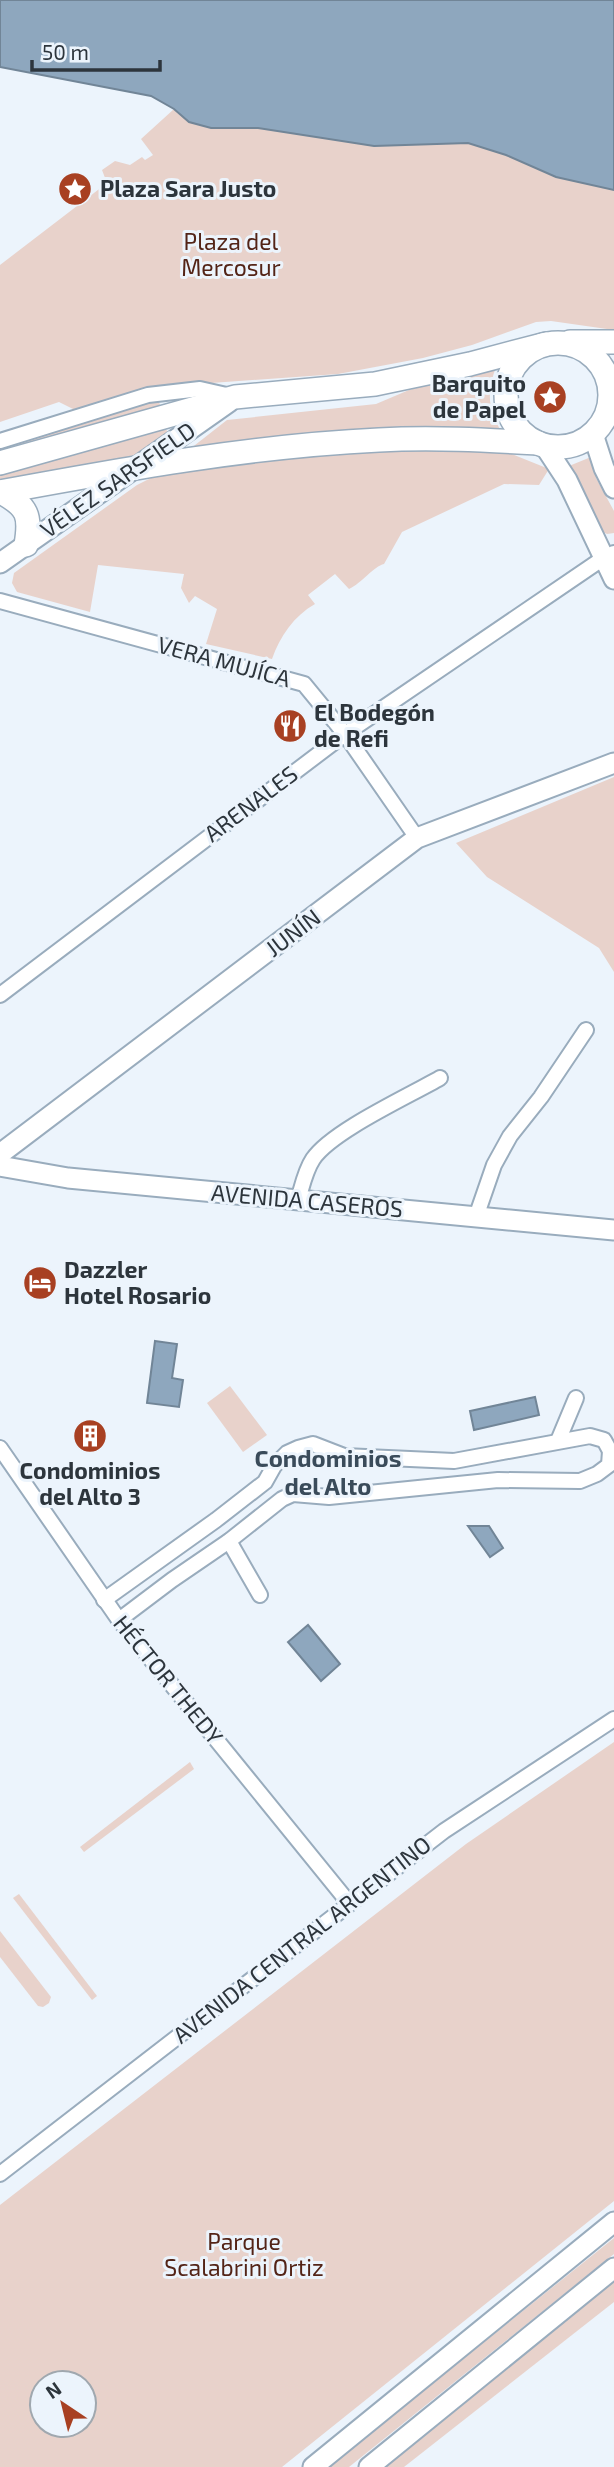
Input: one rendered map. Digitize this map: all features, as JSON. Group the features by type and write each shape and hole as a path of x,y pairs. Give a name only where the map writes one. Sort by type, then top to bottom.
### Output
{"main road":[{"path":"0,463 235,397 375,384 555,343 614,342"},
{"path":"614,488 601,432 611,395 608,376 597,359 582,348 555,343 529,351 515,365 508,382 506,400 511,418 519,428 541,444 567,480 609,555 614,579"},
{"name":"VÉLEZ SARSFIELD","path":"0,563 235,397"},
{"path":"1,492 137,466 239,453 379,440 482,440 562,447 601,432"},
{"path":"1,492 20,503 27,513 29,526 26,545"},
{"name":"JUNÍN","path":"0,1154 418,838 614,763"},
{"name":"AVENIDA CASEROS","path":"0,1166 68,1178 614,1230"},
{"path":"313,2467 614,2222"},
{"path":"369,2467 614,2268"}],"street":[{"path":"0,441 148,395 200,389 235,397"},
{"name":"ARENALES","path":"0,995 345,734 609,555"},
{"name":"VERA MUJÍCA","path":"0,601 304,684 345,734 418,838"},
{"path":"476,1217 494,1165 510,1136 541,1097 586,1030"},
{"path":"298,1200 311,1162 321,1149 365,1120 440,1078"},
{"path":"558,1441 576,1398"},
{"path":"104,1600 265,1482 274,1466 287,1453 313,1444 344,1456 454,1461 590,1436 604,1440 610,1451 609,1465 580,1481 498,1480 329,1497 293,1494 282,1499 120,1620"},
{"name":"HÉCTOR THEDY","path":"0,1448 104,1600 349,1903"},
{"path":"265,1482 275,1482 281,1489 282,1499"},
{"path":"229,1541 260,1595"},
{"name":"AVENIDA CENTRAL ARGENTINO","path":"0,2174 444,1831 614,1719"}],"green space":[{"name":"Plaza del Mercosur","path":"174,109 189,122 211,128 258,128 374,146 468,143 506,155 556,177 614,190 614,330 551,321 536,322 472,345 423,358 338,374 170,386 77,411 59,402 0,422 0,265 107,183 102,170 115,161 130,165 142,157 145,160 153,155 141,139"},
{"path":"496,367 490,400 493,416 502,432 190,449 227,420 376,404 409,390"},
{"path":"158,399 161,408 0,456 0,447"},
{"path":"162,425 168,432 127,461 0,485 0,470"},
{"path":"390,448 507,452 549,469 539,485 504,484 402,532 384,564 349,589 335,574 308,595 315,604 289,627 272,659 206,644 217,609 195,596 189,603 181,588 184,574 98,565 90,612 17,592 12,583 14,573 137,485 155,476 265,456"},
{"path":"591,457 595,460 596,478 614,511 614,533 601,531 569,466"},
{"path":"614,777 614,972 599,948 487,877 456,843"},
{"path":"230,1386 267,1435 243,1452 207,1403"},
{"name":"Parque Scalabrini Ortiz","path":"614,1742 614,2201 282,2467 0,2467 0,2205 466,1844"},
{"path":"190,1762 194,1769 84,1852 80,1847"},
{"path":"19,1894 97,1996 92,2000 13,1898"},
{"path":"0,1931 51,1997 49,2003 43,2007 38,2006 0,1957"},
{"path":"614,2238 614,2254 349,2467 328,2467"},
{"path":"614,2280 614,2302 404,2467 382,2467"}],"water":[{"path":"0,0 614,0 614,190 556,177 506,155 468,143 374,146 258,128 211,128 189,122 174,109 151,96 0,67"},
{"path":"155,1341 177,1344 172,1378 183,1380 179,1407 147,1403"},
{"path":"535,1397 539,1415 474,1430 470,1411"},
{"path":"468,1526 489,1526 503,1548 490,1557"},
{"path":"308,1625 340,1664 321,1681 288,1642"}],"place":[{"name":"Plaza Sara Justo","path":"75,189"},
{"name":"Barquito de Papel","path":"550,397"},
{"name":"El Bodegón de Refi","path":"290,726"},
{"name":"Dazzler Hotel Rosario","path":"40,1283"},
{"name":"Condominios del Alto 3","path":"90,1436"}],"district":[{"name":"Condominios del Alto","path":"328,1473"}]}
